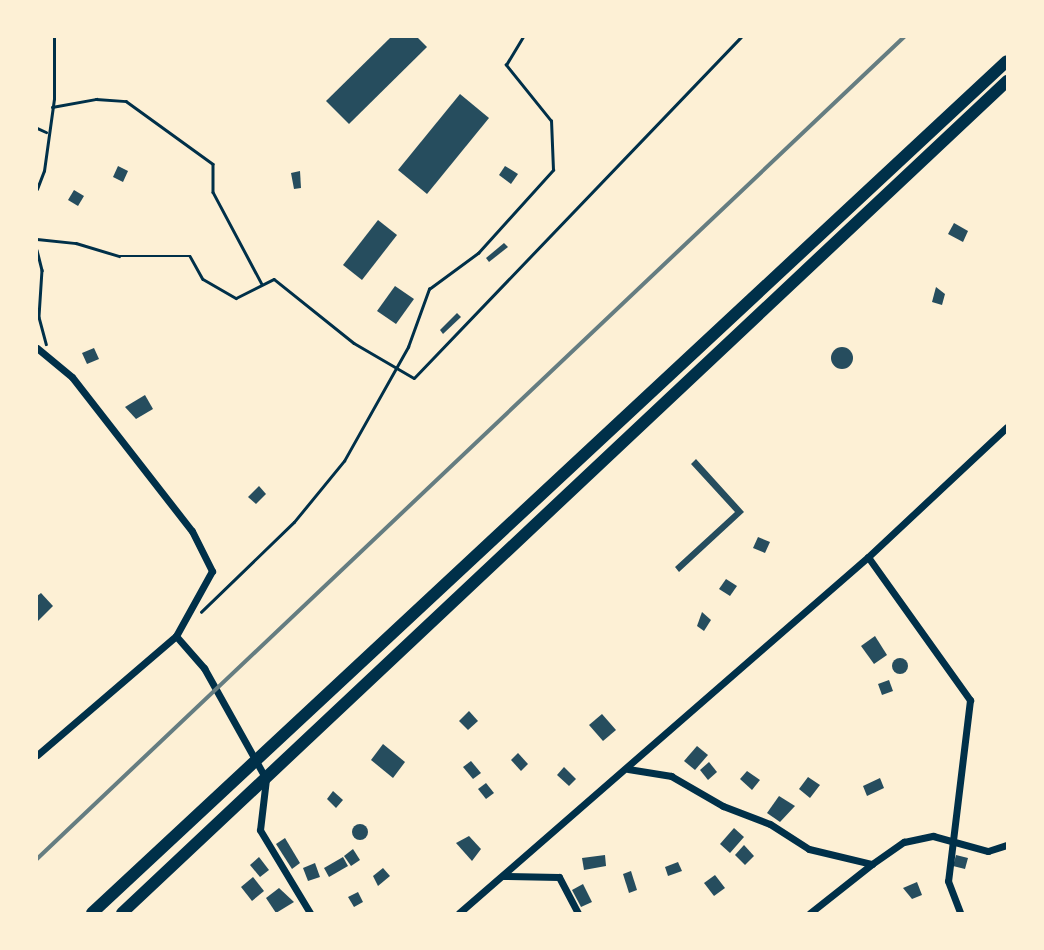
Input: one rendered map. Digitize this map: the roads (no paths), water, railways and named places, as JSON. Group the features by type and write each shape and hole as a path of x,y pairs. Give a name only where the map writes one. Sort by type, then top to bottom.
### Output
{"highway":[{"path":"92,913 1007,61"},
{"path":"122,913 1007,81"}],"street":[{"path":"37,348 72,377 192,531 212,571 176,636 37,755"},
{"path":"459,913 628,769 868,557 1007,426"},
{"path":"868,557 970,700 948,881 960,913"},
{"path":"176,636 204,668 266,779 260,830 310,913"},
{"path":"628,769 671,776 723,806 770,824 809,849 872,864"},
{"path":"810,913 904,842 933,836 988,851 1007,845"},
{"path":"503,876 559,877 578,913"},
{"path":"819,906 827,913"}],"railway":[{"path":"37,859 904,37"}]}
